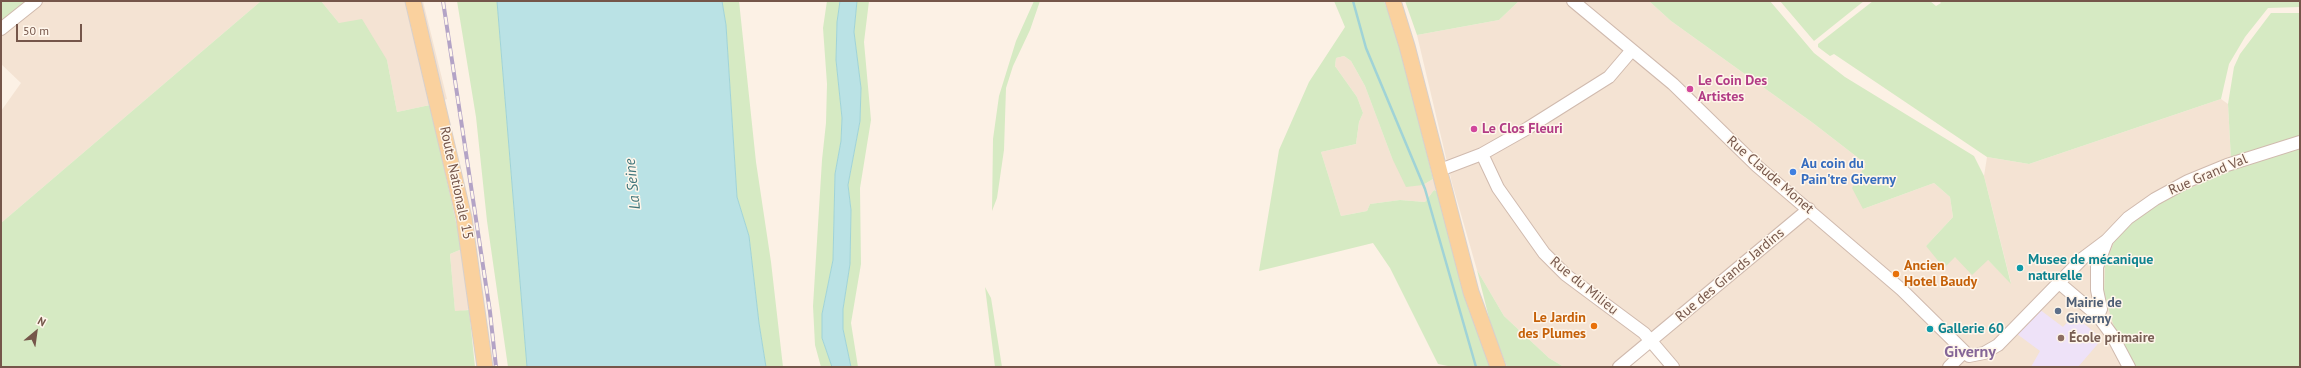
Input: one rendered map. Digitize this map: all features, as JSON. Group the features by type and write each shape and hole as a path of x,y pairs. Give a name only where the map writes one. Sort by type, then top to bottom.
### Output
{"main road":[{"name":"Route Nationale 15","path":"413,1 464,218 485,367"},
{"path":"1393,1 1477,311 1498,367"}],"street":[{"path":"1,29 36,1"},
{"name":"Rue Claude Monet","path":"1574,1 1673,84 1757,166 1902,290 1964,352"},
{"path":"1440,170 1482,154 1609,77 1632,50"},
{"name":"Rue Grand Val","path":"1964,352 1969,356 1992,350 2089,252 2106,240 2128,218 2155,199 2188,181 2227,165 2300,142"},
{"name":"Rue du Milieu","path":"1482,154 1498,188 1544,253 1566,275 1637,326 1652,340 1673,367"},
{"name":"Rue des Grands Jardins","path":"1619,367 1809,210"},
{"path":"2098,316 2101,308 2097,290 2097,267 2106,240"},
{"path":"2058,282 2098,316 2112,335 2129,367"},
{"path":"1949,367 1964,352"}],"shaded area":[{"path":"43,1 261,1 1,223 1,111 21,83 1,64 1,36"},
{"path":"321,1 423,1 447,99 430,105 397,112 387,60 339,23"},
{"path":"1519,1 1649,1 1671,21 1813,123 1866,164 1863,209 1934,183 1950,197 1953,217 1926,246 1955,257 1988,260 2011,283 1984,176 1987,157 2029,164 2221,99 2228,104 2231,160 2226,172 2141,211 2114,327 2136,367 1664,367 1649,350 1625,367 1564,367 1549,358 1504,316 1477,270 1452,183 1417,35 1499,20"},
{"path":"1344,56 1351,61 1365,86 1392,158 1423,185 1433,179 1440,193 1434,190 1425,202 1400,200 1370,204 1367,211 1341,216 1321,152 1356,144 1359,122 1363,113 1357,97 1335,66 1336,58"},
{"path":"462,249 472,309 455,312 450,254"},
{"name":"École primaire","path":"2039,309 2063,327 2074,315 2102,339 2078,367 2031,367 2040,351 2017,334"}],"green space":[{"path":"1,1 28,1 1,24"},
{"path":"261,1 321,1 339,23 362,19 387,60 397,112 430,105 462,249 450,254 455,311 469,310 475,367 1,367 1,223"},
{"path":"457,1 497,1 527,367 508,367 487,221 476,117"},
{"path":"722,1 739,1 756,162 771,262 783,367 766,367 759,323 749,236 737,197 726,25"},
{"path":"827,1 840,1 837,22 836,60 842,118 841,141 835,174 833,260 822,314 822,338 832,367 821,367 815,345 813,306 822,160 826,123 827,84 823,28"},
{"path":"857,1 869,1 864,42 871,120 860,188 861,264 851,323 858,367 851,367 843,329 843,309 850,263 851,210 848,185 860,121 861,88 854,32"},
{"path":"1034,1 1040,1 1030,30 1013,66 1006,88 1004,150 997,198 992,211 993,139 999,96 1016,41"},
{"path":"1334,1 1384,1 1397,35 1433,179 1423,185 1406,187 1392,158 1365,86 1351,61 1344,56 1336,58 1335,66 1357,97 1363,113 1359,122 1356,144 1321,152 1341,216 1367,211 1370,204 1400,200 1425,202 1434,190 1440,193 1463,291 1491,367 1453,367 1438,364 1390,268 1373,243 1259,271 1279,150 1309,82 1345,27"},
{"path":"1405,1 1519,1 1499,20 1417,35"},
{"path":"1649,1 1770,1 1814,53 1845,77 1974,156 1984,176 2011,284 1988,260 1972,275 1955,257 1944,268 1926,246 1953,217 1950,197 1934,183 1863,209 1852,188 1866,164 1813,123 1671,21"},
{"path":"1780,1 1864,1 1814,41"},
{"path":"1873,1 1930,1 1936,6 1941,3 1939,1 2300,1 2300,7 2268,8 2245,37 2229,64 2221,99 2029,164 1987,157 1834,54 1830,56 1818,47 1818,44"},
{"path":"2271,13 2300,13 2300,139 2231,160 2228,104 2234,67 2240,54"},
{"path":"2300,148 2300,367 2136,367 2114,327 2104,294 2105,266 2117,234 2141,211 2181,192 2226,172"},
{"path":"1477,270 1504,316 1549,358 1564,367 1507,367 1491,326"},
{"path":"985,287 991,298 1002,367 995,367"}],"water":[{"name":"La Seine","path":"497,1 722,1 726,25 737,197 749,236 759,323 766,367 527,367"},
{"path":"840,1 857,1 854,32 861,88 860,121 848,185 851,210 850,264 843,309 843,329 851,367 832,367 822,338 822,314 833,260 835,174 841,141 842,118 836,60 837,22"}],"waterway":[{"path":"1353,1 1366,48 1425,189 1476,367"}],"railway":[{"path":"443,1 490,312 496,367"}],"place":[{"name":"Le Coin Des Artistes","path":"1690,89"},
{"name":"Le Clos Fleuri","path":"1474,129"},
{"name":"Au coin du Pain'tre Giverny","path":"1793,172"},
{"name":"Musee de mécanique naturelle","path":"2020,268"},
{"name":"Ancien Hotel Baudy","path":"1896,274"},
{"name":"Mairie de Giverny","path":"2058,311"},
{"name":"Le Jardin des Plumes","path":"1594,326"},
{"name":"Gallerie 60","path":"1930,329"},
{"name":"École primaire","path":"2061,338"}],"district":[{"name":"Giverny","path":"1970,352"}]}
